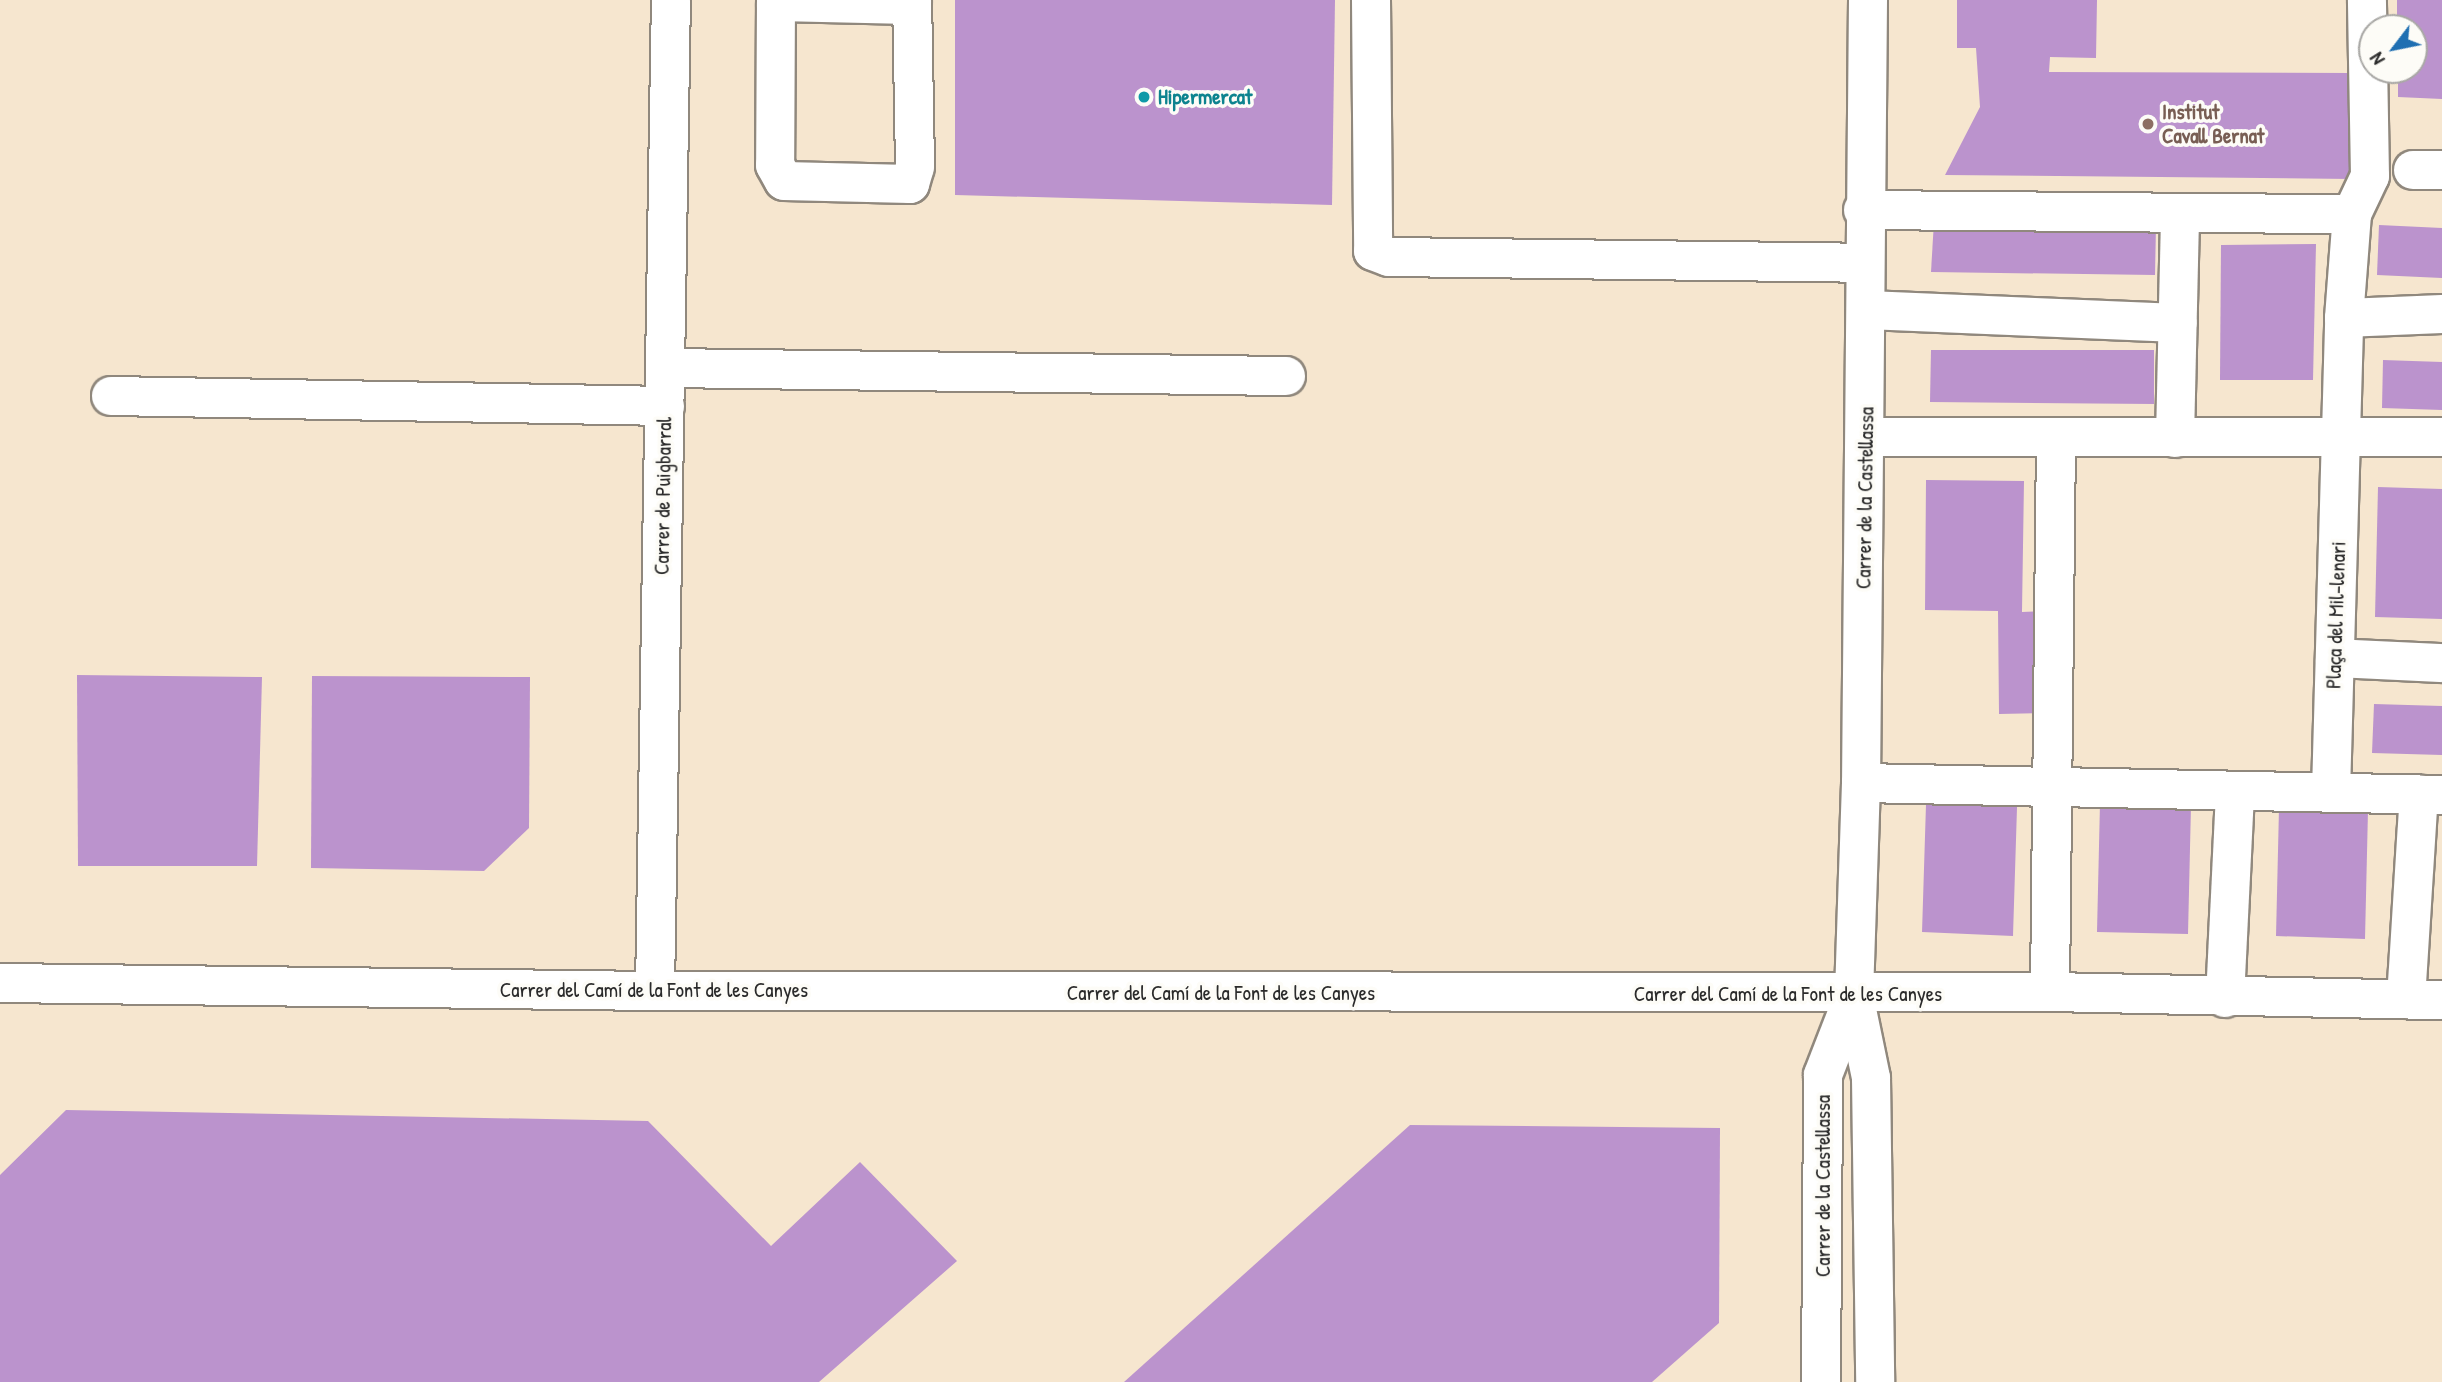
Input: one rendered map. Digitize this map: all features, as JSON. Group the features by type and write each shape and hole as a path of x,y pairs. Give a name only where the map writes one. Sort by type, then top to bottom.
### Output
{"street":[{"name":"Carrer de Puigbarral","path":"655,991 671,0"},
{"path":"1371,0 1373,251 1389,257 1865,263"},
{"name":"Carrer de la Castellassa","path":"1868,0 1863,210 1867,310 1866,437 1861,783 1854,995 1871,1078 1875,1382"},
{"path":"1863,210 2180,215 2352,214 2370,176 2367,0"},
{"path":"776,1 912,2 915,167 910,184 784,181 775,165 776,1"},
{"name":"Plaça del Mil-lenari","path":"2331,792 2344,318 2352,214"},
{"path":"2175,438 2180,215"},
{"path":"1867,310 2178,323"},
{"path":"2344,318 2442,314"},
{"path":"666,368 1286,376"},
{"path":"111,396 664,406"},
{"path":"1866,437 2442,437"},
{"path":"2050,992 2056,438"},
{"path":"2335,658 2442,663"},
{"path":"1861,783 2430,794 2424,999"},
{"path":"2225,998 2235,791"},
{"name":"Carrer del Camí de la Font de les Canyes","path":"0,983 655,991 1854,995 2050,992 2225,998 2424,999"},
{"name":"Carrer de la Castellassa","path":"1820,1382 1823,1075 1854,995"}],"building":[{"name":"Hipermercat","path":"955,0 1335,0 1332,205 955,195"},
{"name":"Institut Cavall Bernat","path":"1957,0 2097,0 2096,58 2050,57 2049,72 2351,73 2352,179 1945,175 1980,107 1976,48 1957,48"},
{"path":"2397,0 2442,0 2442,99 2398,97 2398,84 2428,84 2428,14 2397,14"},
{"path":"1934,221 2156,225 2155,275 1931,272"},
{"path":"2379,225 2442,228 2442,278 2377,275"},
{"path":"2316,244 2313,380 2220,380 2221,245"},
{"path":"1931,350 2154,350 2154,404 1930,402"},
{"path":"2383,360 2442,362 2442,410 2382,408"},
{"path":"1926,480 2024,481 2022,612 2045,611 2043,713 1999,714 1998,611 1925,610"},
{"path":"2378,487 2442,489 2442,619 2375,617"},
{"path":"77,675 262,677 257,866 78,866"},
{"path":"312,676 530,677 529,828 484,871 311,868"},
{"path":"2374,704 2442,706 2442,755 2372,753"},
{"path":"2100,803 2191,805 2188,934 2097,932"},
{"path":"1926,804 2017,807 2013,936 1922,932"},
{"path":"2279,808 2368,810 2365,939 2276,936"},
{"path":"66,1110 648,1121 771,1246 860,1162 957,1261 819,1382 0,1382 0,1175"},
{"path":"1410,1125 1720,1128 1719,1323 1652,1382 1124,1382"}],"place":[{"name":"Hipermercat","path":"1144,97"},
{"name":"Institut Cavall Bernat","path":"2148,124"}]}
